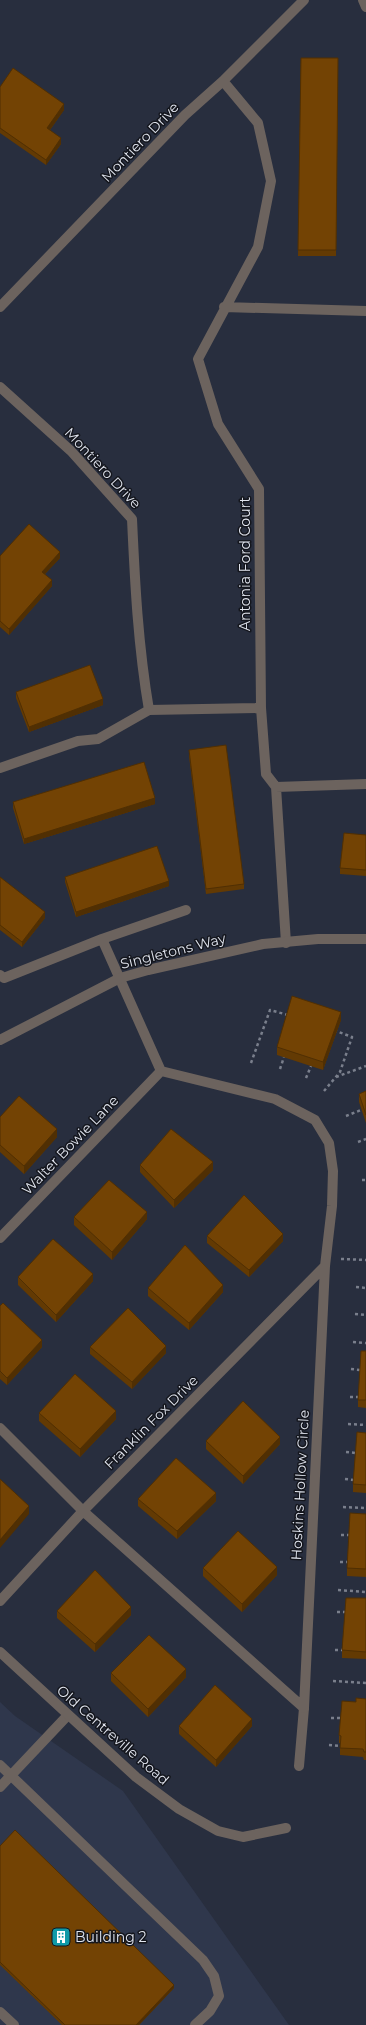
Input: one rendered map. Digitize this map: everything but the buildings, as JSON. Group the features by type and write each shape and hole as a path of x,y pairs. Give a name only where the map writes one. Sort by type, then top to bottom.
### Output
{"street":[{"name":"Montiero Drive","path":"0,307 185,115 223,81 304,0"},
{"path":"363,0 366,7"},
{"name":"Antonia Ford Court","path":"223,81 258,123 271,181 258,247 224,307 198,358 218,424 259,489 260,708 266,774 276,787 286,943"},
{"path":"224,307 366,311"},
{"name":"Montiero Drive","path":"0,387 71,450 132,518 135,609 142,672 149,710"},
{"path":"0,768 78,741 98,739 149,710 260,708"},
{"path":"276,787 366,784"},
{"path":"0,975 4,978 102,939 186,910"},
{"path":"102,939 161,1071"},
{"name":"Singletons Way","path":"0,1040 120,978 148,970 263,944 318,939 366,939"},
{"name":"Walter Bowie Lane","path":"0,1238 161,1071"},
{"name":"Hoskins Hollow Circle","path":"161,1071 276,1099 315,1120 329,1143 333,1170 332,1206 324,1266 304,1708 299,1766"},
{"name":"Franklin Fox Drive","path":"0,1601 83,1511 324,1266"},
{"path":"0,1428 83,1511 304,1708"},
{"name":"Old Centreville Road","path":"0,1652 136,1777 180,1809 218,1831 243,1836 286,1828"},
{"path":"0,1787 68,1715"},
{"path":"0,1765 203,1960 214,1976 219,1996 210,2011 195,2025"},
{"path":"0,2012 14,2025"}],"path":[{"path":"251,1063 270,1010 288,1015"},
{"path":"324,1092 342,1067 352,1037 336,1031"},
{"path":"280,1069 284,1057"},
{"path":"306,1078 311,1066"},
{"path":"336,1077 366,1066"},
{"path":"346,1116 361,1110"},
{"path":"358,1142 366,1139"},
{"path":"339,1259 366,1260"},
{"path":"356,1287 366,1288"},
{"path":"355,1314 366,1315"},
{"path":"353,1342 366,1342"},
{"path":"351,1369 360,1370"},
{"path":"350,1396 358,1397"},
{"path":"348,1424 366,1425"},
{"path":"346,1452 356,1453"},
{"path":"345,1479 354,1480"},
{"path":"343,1507 366,1508"},
{"path":"341,1534 349,1534"},
{"path":"340,1562 348,1562"},
{"path":"338,1590 366,1592"},
{"path":"337,1612 346,1612"},
{"path":"334,1650 342,1650"},
{"path":"333,1681 366,1683"},
{"path":"331,1718 342,1718"},
{"path":"329,1745 341,1746"}],"shaded area":[{"path":"0,1702 15,1716 123,1791 289,2025 0,2025"}],"place":[{"name":"Building 2","path":"61,1937"}]}
